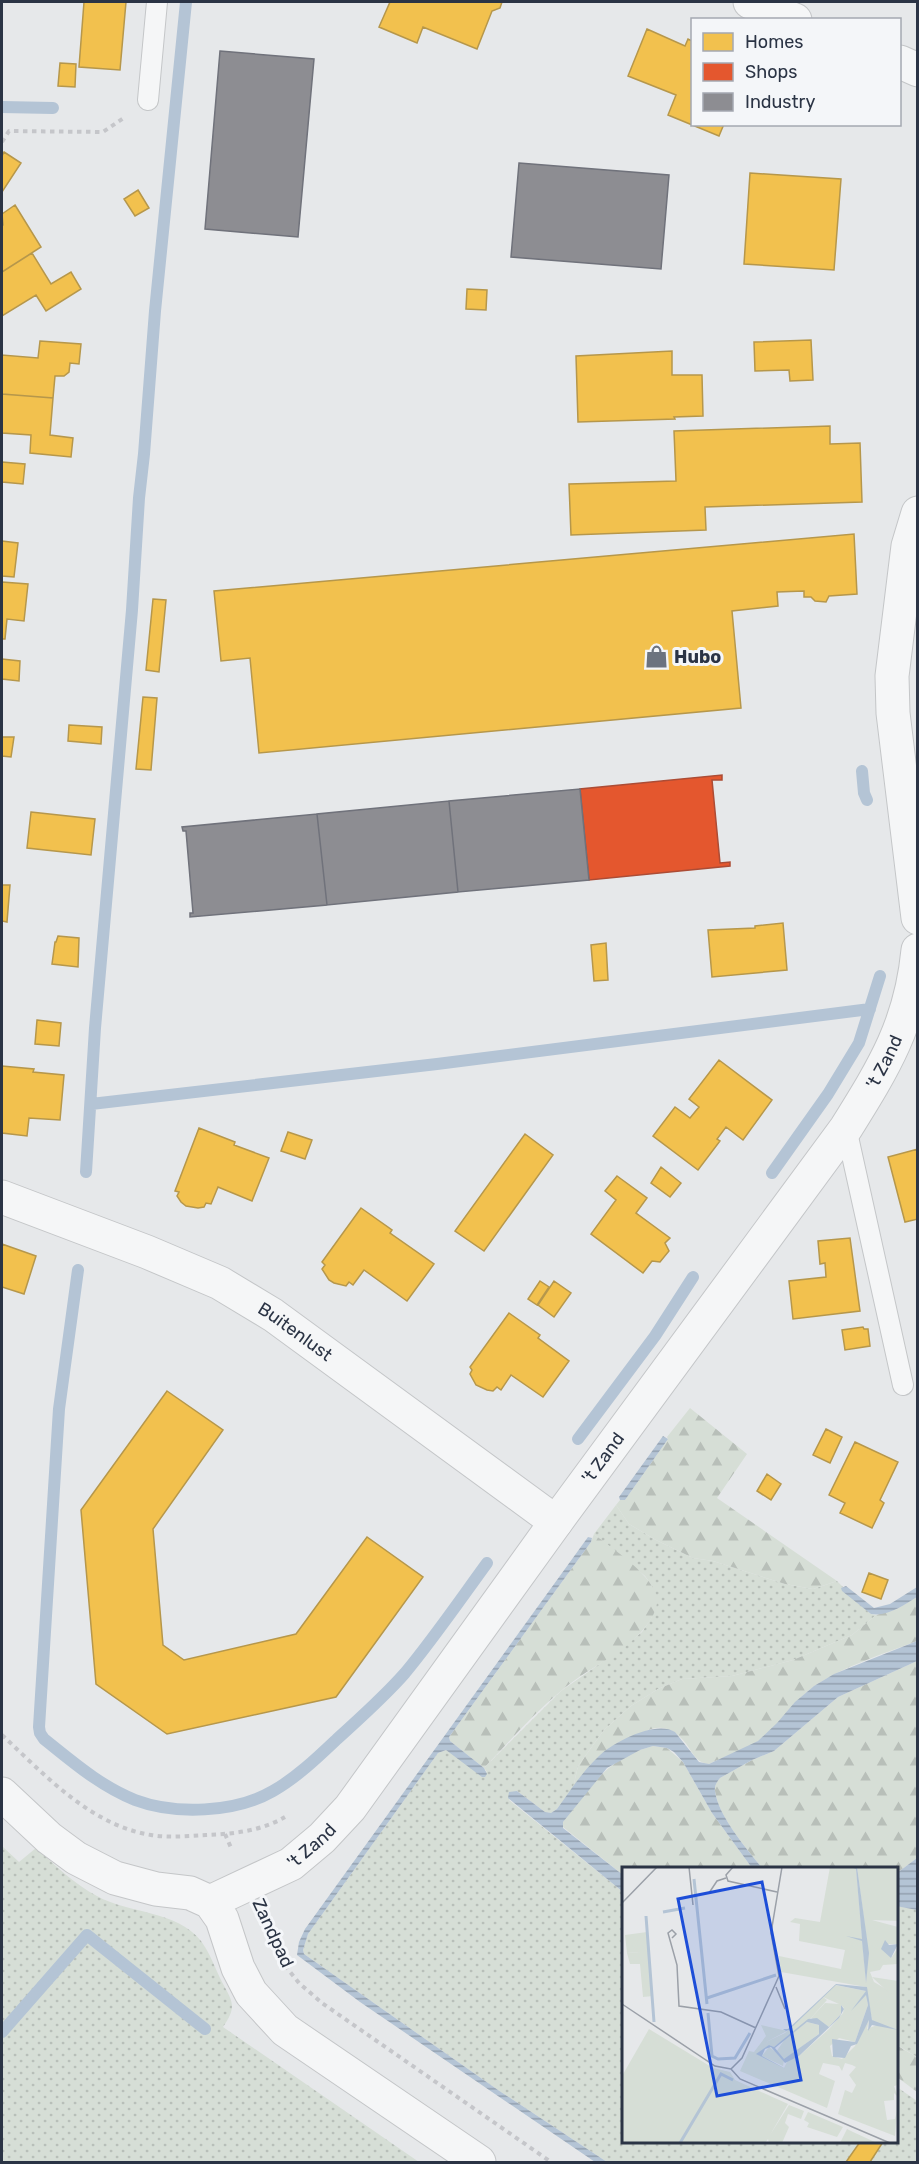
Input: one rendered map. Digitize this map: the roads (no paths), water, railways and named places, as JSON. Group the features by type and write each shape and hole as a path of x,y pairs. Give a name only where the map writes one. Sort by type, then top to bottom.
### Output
{"street":[{"path":"750,2 790,18"},
{"path":"901,62 918,69"},
{"path":"918,513 908,546 892,676 893,713 918,918"},
{"name":"'t Zand","path":"210,1902 291,1864 322,1838 350,1808 556,1522 846,1128 878,1076 904,1021 915,981 918,950"},
{"name":"Buitenlust","path":"2,1197 147,1252 220,1283 273,1315 556,1522"},
{"path":"2,1794 49,1838 76,1858 115,1878 156,1889 190,1893 210,1902 222,1919 238,1968 251,1994 285,2030 479,2163"}],"lane":[{"path":"148,100 157,2"},
{"path":"846,1128 903,1385"}],"water":[{"path":"663,1436 668,1439 625,1500 620,1500 619,1497"},
{"path":"588,1537 592,1538 591,1542 449,1737 450,1741 484,1768 487,1774 485,1777 446,1750 438,1753 308,1934 303,1950 304,1954 498,2090 607,2162 595,2162 360,2002 297,1955 299,1942 305,1929"},
{"path":"846,1586 874,1608 890,1604 917,1587 917,1597 889,1612 871,1614 842,1591 841,1588"},
{"path":"917,1641 917,1661 838,1697 774,1751 720,1778 715,1786 717,1801 734,1832 761,1867 751,1867 712,1813 683,1762 667,1748 653,1746 640,1750 607,1768 563,1822 563,1828 622,1874 622,1891 508,1798 509,1792 517,1791 545,1812 551,1813 557,1809 576,1782 605,1751 635,1734 657,1729 675,1732 699,1762 709,1764 758,1741 795,1702 814,1686 834,1674"},
{"path":"917,1858 917,1910 898,1906 898,1872"}],"waterway":[{"path":"86,1172 95,1028 132,610 139,498 186,2"},
{"path":"2,107 53,108"},
{"path":"862,771 867,800"},
{"path":"772,1173 828,1094 859,1043 880,976"},
{"path":"91,1104 437,1064 870,1009"},
{"path":"78,1270 59,1409 39,1727 44,1739 87,1773 135,1800 151,1805 186,1810 241,1804 273,1791 314,1761 397,1682 487,1563"},
{"path":"578,1439 655,1336 693,1277"},
{"path":"2,2032 87,1935 205,2029"}],"place":[{"name":"Hubo","path":"656,657"}]}
